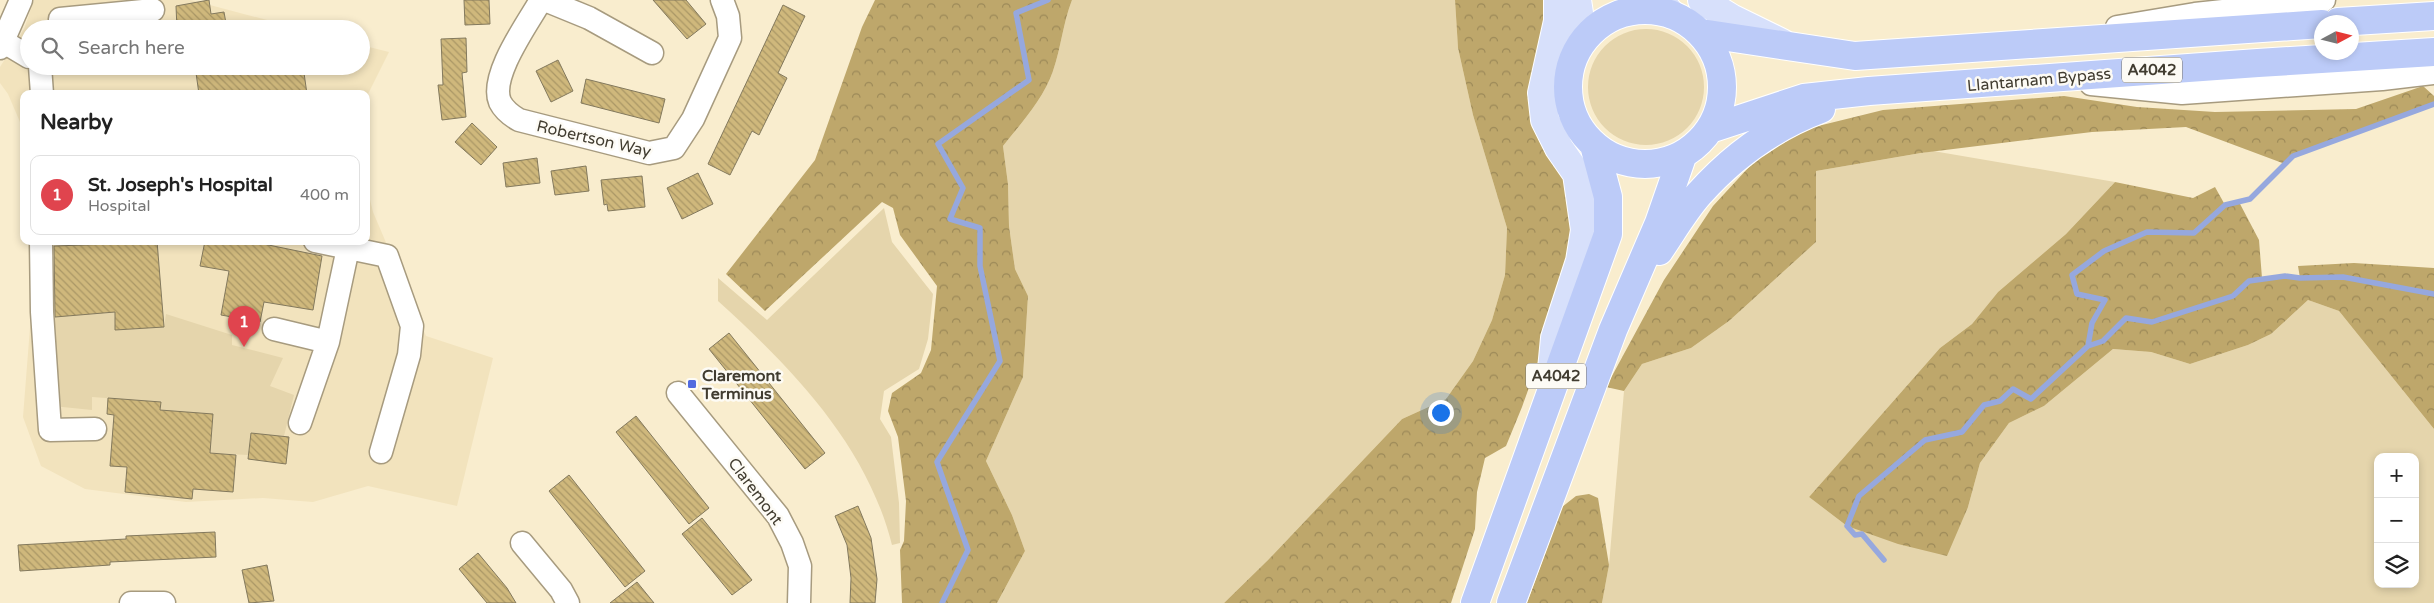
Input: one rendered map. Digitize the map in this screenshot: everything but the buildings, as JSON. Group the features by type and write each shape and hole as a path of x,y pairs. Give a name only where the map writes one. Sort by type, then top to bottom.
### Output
{"highway":[{"path":"1665,7 1687,22 1701,33 1716,55 1722,80 1720,106 1710,129 1698,143 1683,154 1661,163 1637,164 1614,158 1594,145 1579,127 1570,106 1568,83 1572,61 1583,40 1600,23 1622,12 1665,7"},
{"path":"2359,21 2434,16"},
{"name":"A4042","path":"1701,33 1855,56 2314,25"},
{"name":"Llantarnam Bypass","path":"1710,129 1804,98 1869,91 2434,52"},
{"name":"A4042","path":"1629,293 1699,194 1745,149 1796,118 1869,91"},
{"name":"A4042","path":"1474,603 1608,234 1608,197 1594,145"},
{"name":"A4042","path":"1511,603 1613,330 1659,223 1683,154"}],"main road":[{"path":"1551,391 1555,338 1580,261 1585,230 1577,174 1559,148 1545,120 1542,92 1558,21 1558,0"},
{"path":"1577,0 1583,40"},
{"path":"1702,0 1731,18 1790,46"}],"street":[{"path":"20,53 2,45 21,0"},
{"name":"Robertson Way","path":"541,0 501,71 498,86 500,101 509,113 519,120 649,153 674,148 693,119 730,38 728,16 722,0"},
{"path":"545,0 589,18 652,53"},
{"path":"2005,46 2195,14 2324,0"},
{"path":"62,16 153,10"},
{"path":"2044,79 2182,92 2434,73"},
{"path":"41,75 42,90"},
{"path":"41,245 42,312 50,430 95,429"},
{"path":"334,245 387,256 412,326 408,355 382,452"},
{"path":"300,423 328,342 348,248"},
{"path":"274,329 328,342"},
{"name":"Claremont","path":"678,393 778,516 792,543 800,566 799,603"},
{"path":"522,543 561,590 568,603"},
{"path":"131,603 164,603"}],"shaded area":[{"path":"34,0 191,0 267,20 27,20"},
{"path":"1072,0 1455,0 1458,48 1473,115 1507,228 1505,275 1492,320 1473,361 1446,399 1402,419 1268,560 1224,603 997,603 1025,551 1012,515 986,461 1023,377 1028,296 1015,269 1009,226 1008,184 1003,146 1031,111 1049,82"},
{"path":"1646,29 1668,34 1687,46 1699,65 1704,87 1699,109 1687,128 1668,140 1646,145 1624,140 1605,128 1593,109 1588,87 1593,65 1605,46 1624,34"},
{"path":"20,35 20,75 370,75 370,47 389,52 370,90 20,90 20,122 8,94 0,83 0,67"},
{"path":"1933,151 2115,182 2066,234 1998,292 1972,324 1940,348 1809,497 1847,526 1968,507 1980,463 2009,423 2044,406 2113,349 2151,352 2190,364 2248,345 2271,334 2308,300 2339,311 2434,429 2434,603 1602,603 1609,565 1624,391 1642,364 1691,348 1729,321 1816,242 1816,171"},
{"path":"370,200 373,212 426,336 493,358 457,506 368,486 313,502 263,498 186,502 85,489 41,466 23,417 32,302 30,245 370,245"},
{"path":"884,208 892,242 933,294 928,339 919,369 884,391 880,419 891,437 899,503 900,543 892,545 880,509 865,474 823,411 773,353 718,301 718,278 767,320"},
{"path":"114,300 116,330 164,327 166,314 232,335 232,345 283,358 270,386 294,395 284,436 251,433 248,455 210,453 213,414 159,432 161,402 92,397 92,410 43,405 55,317 94,313"}],"green space":[{"path":"875,0 1072,0 1049,82 1031,111 1003,146 1008,184 1009,226 1015,269 1028,296 1023,377 986,461 1012,515 1025,551 997,603 902,603 900,550 904,541 906,501 898,437 888,411 892,393 921,373 931,350 937,286 900,235 893,208 882,202 765,311 726,274 815,160 862,27"},
{"path":"1455,0 1549,0 1546,35 1575,227 1554,317 1522,407 1506,446 1485,458 1477,492 1475,529 1451,603 1224,603 1268,560 1402,419 1446,399 1473,361 1492,320 1505,275 1507,228 1473,115 1458,48"},
{"path":"2423,86 2434,96 2434,104 2293,156 2285,164 2186,127 2092,132 1921,153 1816,171 1816,242 1729,321 1691,348 1642,364 1624,391 1606,387 1664,280 1713,206 1761,154 1810,128 1883,110 2064,96 2137,107 2215,112 2356,109"},
{"path":"2115,182 2193,198 2215,187 2225,205 2239,202 2259,240 2262,278 2285,276 2300,278 2298,266 2354,263 2434,268 2434,429 2339,311 2308,300 2271,334 2248,345 2190,364 2151,352 2113,349 2044,406 2009,423 1980,463 1968,507 1947,556 1898,544 1847,526 1809,497 1940,348 1972,324 1998,292 2066,234"},
{"path":"1589,494 1598,498 1609,565 1602,603 1527,603 1562,507 1576,496"}],"waterway":[{"path":"942,603 968,550 937,462 1000,361 980,266 980,228 950,219 963,188 938,144 1029,80 1016,13 1048,0"},
{"path":"1884,560 1862,534 1855,535 1847,526 1859,496 1925,440 1962,432 1984,405 2000,401 2013,389 2031,399 2088,346 2092,323 2105,300 2077,294 2072,275 2104,251 2147,232 2194,233 2225,205 2250,199 2293,156 2434,104"},
{"path":"2088,346 2103,341 2126,318 2152,322 2233,296 2249,281 2285,276 2300,278 2343,277 2434,294"}],"place":[{"name":"St. Joseph's Hospital","path":"244,347"},
{"name":"Claremont Terminus","path":"692,384"}]}
